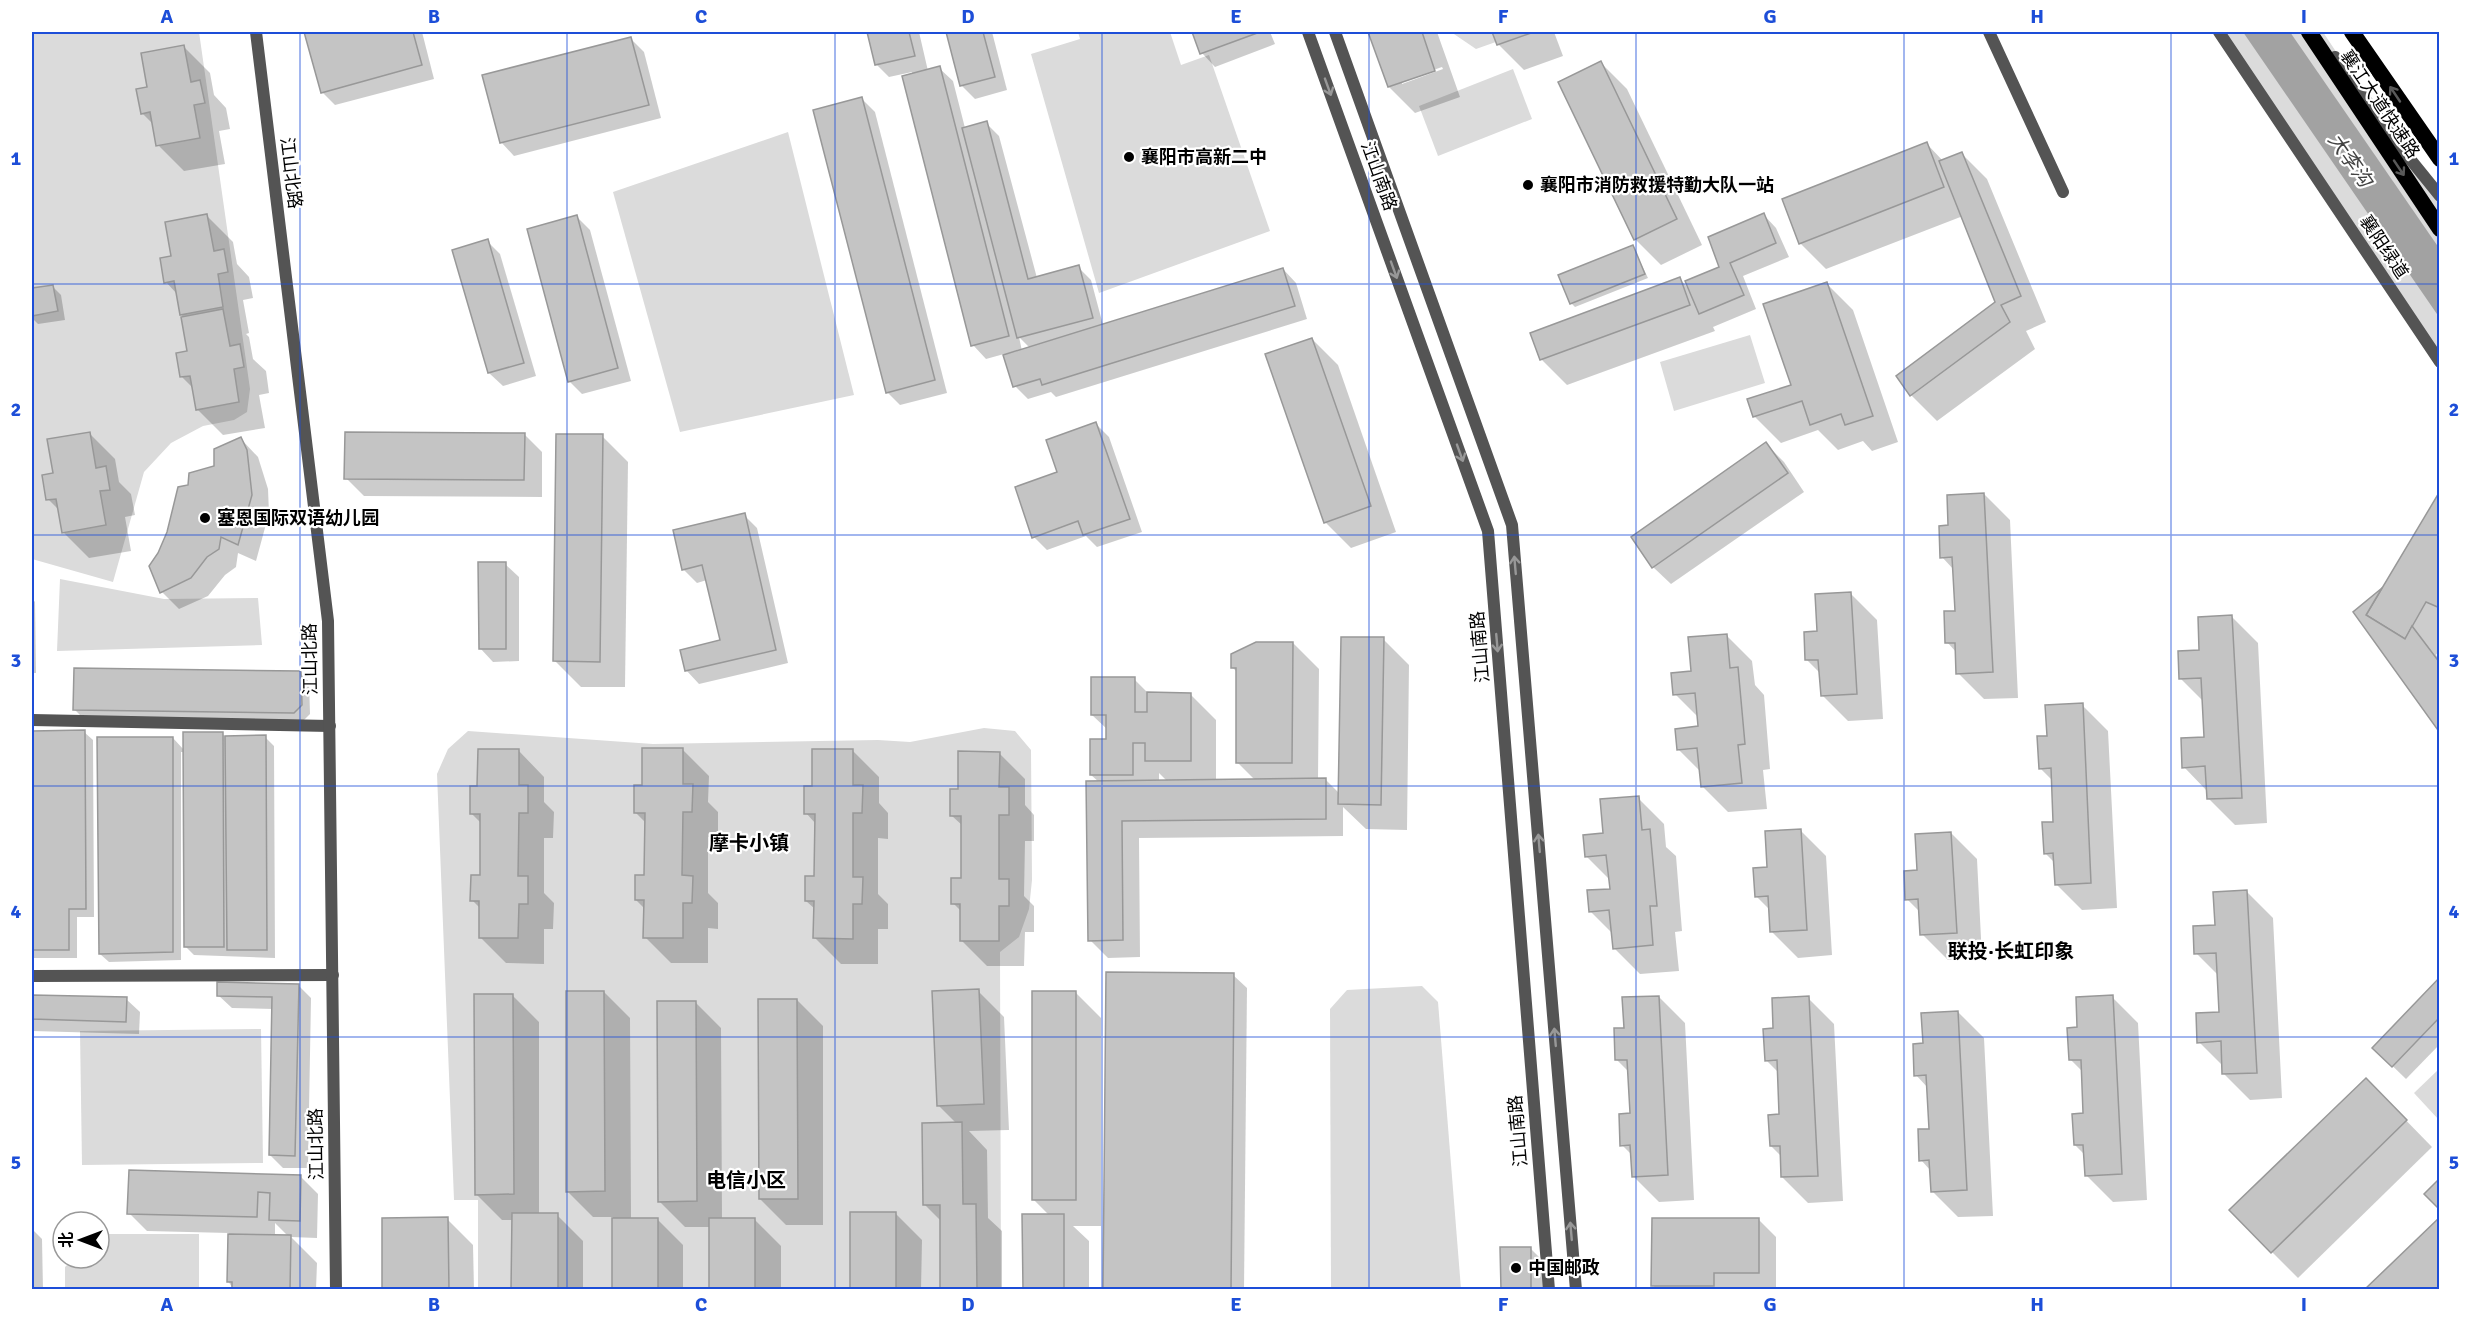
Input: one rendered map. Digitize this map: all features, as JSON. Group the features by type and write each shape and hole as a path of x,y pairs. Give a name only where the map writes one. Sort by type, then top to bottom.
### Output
{"highway":[{"name":"襄江大道快速路","path":"2309,32 2439,229"},
{"name":"襄江大道快速路","path":"2352,32 2439,159"}],"street":[{"name":"江山北路","path":"256,32 328,621 336,1290"},
{"name":"江山南路","path":"1308,32 1488,531 1549,1290"},
{"name":"江山南路","path":"1335,32 1512,525 1576,1290"},
{"path":"1989,32 2063,192"},
{"name":"襄阳绿道","path":"2219,32 2439,362"},
{"path":"2317,32 2393,138 2439,196"},
{"path":"32,720 330,726"},
{"path":"32,976 333,975"}],"shaded area":[{"path":"32,32 199,32 250,389 247,412 234,420 203,426 171,443 144,472 113,582 32,559"},
{"path":"1078,32 1170,32 1181,65 1209,55 1270,231 1099,293 1031,54 1080,39"},
{"path":"1451,32 1524,32 1476,49"},
{"path":"2219,32 2323,32 2393,138 2439,196 2439,362"},
{"path":"1513,69 1532,119 1438,156 1419,106"},
{"path":"788,132 854,395 680,432 613,192"},
{"path":"1750,335 1765,383 1674,411 1660,362"},
{"path":"60,579 164,599 258,598 262,645 57,651"},
{"path":"984,728 1015,731 1031,750 1032,880 1029,909 1019,937 1000,952 1001,1289 478,1289 478,1200 454,1200 437,774 448,749 468,731 653,744 878,740 910,742"},
{"path":"1422,986 1438,1002 1461,1289 1331,1289 1330,1009 1347,990"},
{"path":"261,1029 263,1163 82,1165 80,1031"},
{"path":"2439,1069 2439,1120 2414,1093"},
{"path":"111,1234 199,1234 199,1289 65,1289 65,1270 111,1270"}],"water":[{"name":"大李沟","path":"2243,32 2290,32 2439,248 2439,317"}],"building":[{"path":"304,32 413,32 422,65 321,93"},
{"path":"867,32 909,32 915,56 875,65"},
{"path":"946,32 983,32 995,77 960,86"},
{"path":"1192,32 1260,32 1200,54"},
{"path":"1368,32 1422,32 1435,71 1388,87"},
{"path":"1492,32 1534,32 1497,45"},
{"path":"631,37 649,105 500,143 482,75"},
{"path":"184,45 191,82 200,80 205,103 194,105 200,138 156,146 150,112 141,114 136,89 147,87 141,53"},
{"path":"1601,61 1677,219 1634,240 1558,82"},
{"path":"940,66 1009,336 971,346 902,76"},
{"path":"862,97 935,380 886,393 813,110"},
{"path":"987,121 1028,279 1079,265 1093,318 1017,338 962,128"},
{"path":"1927,142 1944,187 1799,244 1782,199"},
{"path":"1962,152 2021,296 2001,305 2010,322 1910,396 1896,376 1995,302 1939,161"},
{"path":"1764,213 1776,243 1730,263 1744,295 1699,314 1685,281 1719,267 1708,237"},
{"path":"207,214 214,251 224,249 228,272 218,274 223,307 180,315 174,281 164,283 160,258 171,256 165,222"},
{"path":"577,215 618,368 568,382 527,229"},
{"path":"488,239 524,363 488,373 452,250"},
{"path":"1633,245 1645,274 1570,304 1558,275"},
{"path":"1283,268 1295,306 1042,385 1040,379 1013,387 1003,355"},
{"path":"1680,277 1690,305 1540,360 1530,333"},
{"path":"1827,282 1873,416 1845,425 1841,414 1810,425 1802,401 1753,417 1747,399 1791,385 1763,304"},
{"path":"53,285 58,311 32,316 32,288"},
{"path":"223,309 230,346 240,344 244,367 234,369 239,402 196,410 190,376 180,377 176,353 187,351 181,317"},
{"path":"1312,338 1371,506 1324,523 1265,354"},
{"path":"1096,422 1130,519 1083,535 1078,521 1032,538 1015,487 1057,472 1046,440"},
{"path":"90,432 96,468 106,466 110,490 100,491 106,525 62,533 56,499 46,500 42,475 53,473 47,439"},
{"path":"345,432 525,433 524,480 344,479"},
{"path":"556,434 603,434 600,662 553,661"},
{"path":"241,437 247,450 252,495 238,545 221,537 219,549 207,557 191,578 160,593 149,566 158,553 167,532 178,487 188,485 189,473 214,466 214,449"},
{"path":"1766,442 1788,473 1652,568 1631,537"},
{"path":"2440,491 2440,608 2426,602 2405,639 2366,615"},
{"path":"1984,493 1993,672 1956,674 1955,643 1945,643 1944,611 1955,611 1952,557 1940,558 1939,526 1948,525 1947,495"},
{"path":"745,513 776,650 685,671 680,650 720,640 702,565 682,570 673,530"},
{"path":"478,562 506,562 506,649 479,649"},
{"path":"2382,588 2366,615 2405,639 2412,626 2440,663 2440,733 2353,612"},
{"path":"1851,592 1857,694 1821,696 1818,660 1805,660 1804,632 1817,631 1815,594"},
{"path":"2232,615 2242,798 2207,799 2205,766 2182,768 2181,738 2204,737 2201,678 2179,679 2178,651 2199,650 2198,617"},
{"path":"1727,634 1730,668 1738,667 1745,744 1738,745 1742,783 1701,787 1697,748 1677,750 1675,729 1698,726 1695,693 1673,695 1671,673 1691,671 1688,637"},
{"path":"1341,637 1384,637 1381,805 1338,804"},
{"path":"1256,642 1293,642 1292,763 1236,763 1236,668 1231,668 1231,654"},
{"path":"74,668 301,671 302,705 294,713 73,710"},
{"path":"1091,677 1135,677 1135,712 1147,712 1147,692 1191,693 1191,761 1145,761 1145,743 1133,743 1133,775 1090,775 1090,739 1106,739 1106,715 1091,715"},
{"path":"2083,703 2091,883 2055,885 2053,853 2044,854 2042,822 2053,822 2051,768 2039,769 2037,736 2047,736 2045,705"},
{"path":"85,730 86,909 69,909 69,950 32,950 32,731"},
{"path":"183,732 223,732 224,947 184,947"},
{"path":"266,735 267,950 227,950 225,736"},
{"path":"97,737 173,737 173,952 99,954"},
{"path":"642,748 683,748 683,784 693,784 692,812 683,812 682,875 693,876 692,903 683,903 683,938 643,938 644,900 635,900 635,875 644,875 645,813 634,813 634,785 642,785"},
{"path":"478,749 519,749 519,785 528,785 528,813 519,813 518,876 528,876 528,904 519,904 518,938 479,938 479,901 470,901 471,875 480,875 480,814 470,814 470,786 477,786"},
{"path":"812,749 853,749 853,785 863,785 862,813 853,813 853,877 863,877 862,904 853,904 853,939 813,938 814,901 805,901 805,876 814,876 815,814 804,814 804,786 812,786"},
{"path":"958,751 1000,752 999,787 1009,787 1009,815 999,815 999,879 1009,879 1009,906 999,906 999,941 960,941 960,904 951,904 951,878 961,878 961,816 950,816 950,789 958,789"},
{"path":"1326,778 1326,819 1122,821 1123,940 1088,941 1086,781"},
{"path":"1639,796 1642,830 1650,829 1657,906 1650,906 1653,945 1613,949 1609,910 1589,912 1587,890 1610,889 1606,855 1585,857 1583,835 1603,833 1600,799"},
{"path":"1801,829 1807,930 1770,932 1768,896 1755,897 1753,868 1767,867 1765,831"},
{"path":"1951,832 1957,933 1920,935 1918,899 1905,900 1904,871 1917,870 1915,834"},
{"path":"2247,890 2257,1073 2222,1074 2221,1041 2197,1043 2196,1013 2219,1012 2216,953 2194,954 2193,926 2215,925 2213,892"},
{"path":"1106,972 1234,973 1231,1290 1103,1290"},
{"path":"2440,977 2440,1017 2392,1067 2372,1048"},
{"path":"217,982 299,984 295,1156 269,1155 272,997 217,996"},
{"path":"979,989 984,1104 937,1106 932,991"},
{"path":"566,991 604,991 605,1191 566,1192"},
{"path":"1032,991 1076,991 1076,1200 1032,1200"},
{"path":"474,994 513,994 514,1194 475,1195"},
{"path":"32,995 127,997 126,1022 32,1019"},
{"path":"2113,995 2122,1174 2085,1176 2083,1145 2074,1145 2072,1114 2083,1113 2081,1060 2069,1060 2067,1028 2077,1027 2076,997"},
{"path":"1659,996 1668,1175 1632,1177 1630,1145 1620,1146 1619,1114 1630,1113 1627,1060 1615,1060 1614,1028 1624,1028 1622,997"},
{"path":"1809,996 1818,1176 1781,1177 1780,1146 1770,1146 1768,1115 1779,1114 1777,1060 1765,1061 1763,1029 1773,1028 1772,998"},
{"path":"758,999 797,999 798,1199 759,1199"},
{"path":"657,1001 696,1001 697,1201 658,1202"},
{"path":"1958,1011 1967,1190 1931,1192 1929,1160 1919,1161 1918,1129 1929,1129 1926,1075 1914,1076 1913,1044 1923,1043 1921,1013"},
{"path":"2366,1078 2407,1120 2271,1253 2229,1210"},
{"path":"962,1122 963,1204 976,1204 977,1290 940,1290 940,1205 923,1205 922,1123"},
{"path":"129,1170 301,1175 300,1221 269,1220 270,1193 258,1192 257,1217 127,1214"},
{"path":"2440,1178 2440,1210 2424,1194"},
{"path":"850,1212 896,1212 896,1290 850,1290"},
{"path":"512,1213 558,1213 558,1290 511,1290"},
{"path":"1022,1214 1064,1214 1064,1290 1023,1290"},
{"path":"448,1217 449,1290 382,1290 382,1218"},
{"path":"2440,1217 2440,1290 2364,1290"},
{"path":"612,1218 658,1218 658,1290 612,1290"},
{"path":"709,1218 755,1218 755,1290 709,1290"},
{"path":"1652,1218 1759,1218 1759,1273 1714,1273 1714,1286 1651,1286"},
{"path":"228,1234 291,1235 290,1290 232,1290 232,1282 227,1282"},
{"name":"中国邮政","path":"1500,1247 1531,1247 1531,1290 1501,1290"}],"place":[{"name":"襄阳市高新二中","path":"1129,157"},
{"name":"襄阳市消防救援特勤大队一站","path":"1528,185"},
{"name":"塞恩国际双语幼儿园","path":"205,518"},
{"name":"中国邮政","path":"1516,1268"}],"district":[{"name":"摩卡小镇","path":"749,843"},
{"name":"联投·长虹印象","path":"2011,951"},
{"name":"电信小区","path":"746,1180"}]}
